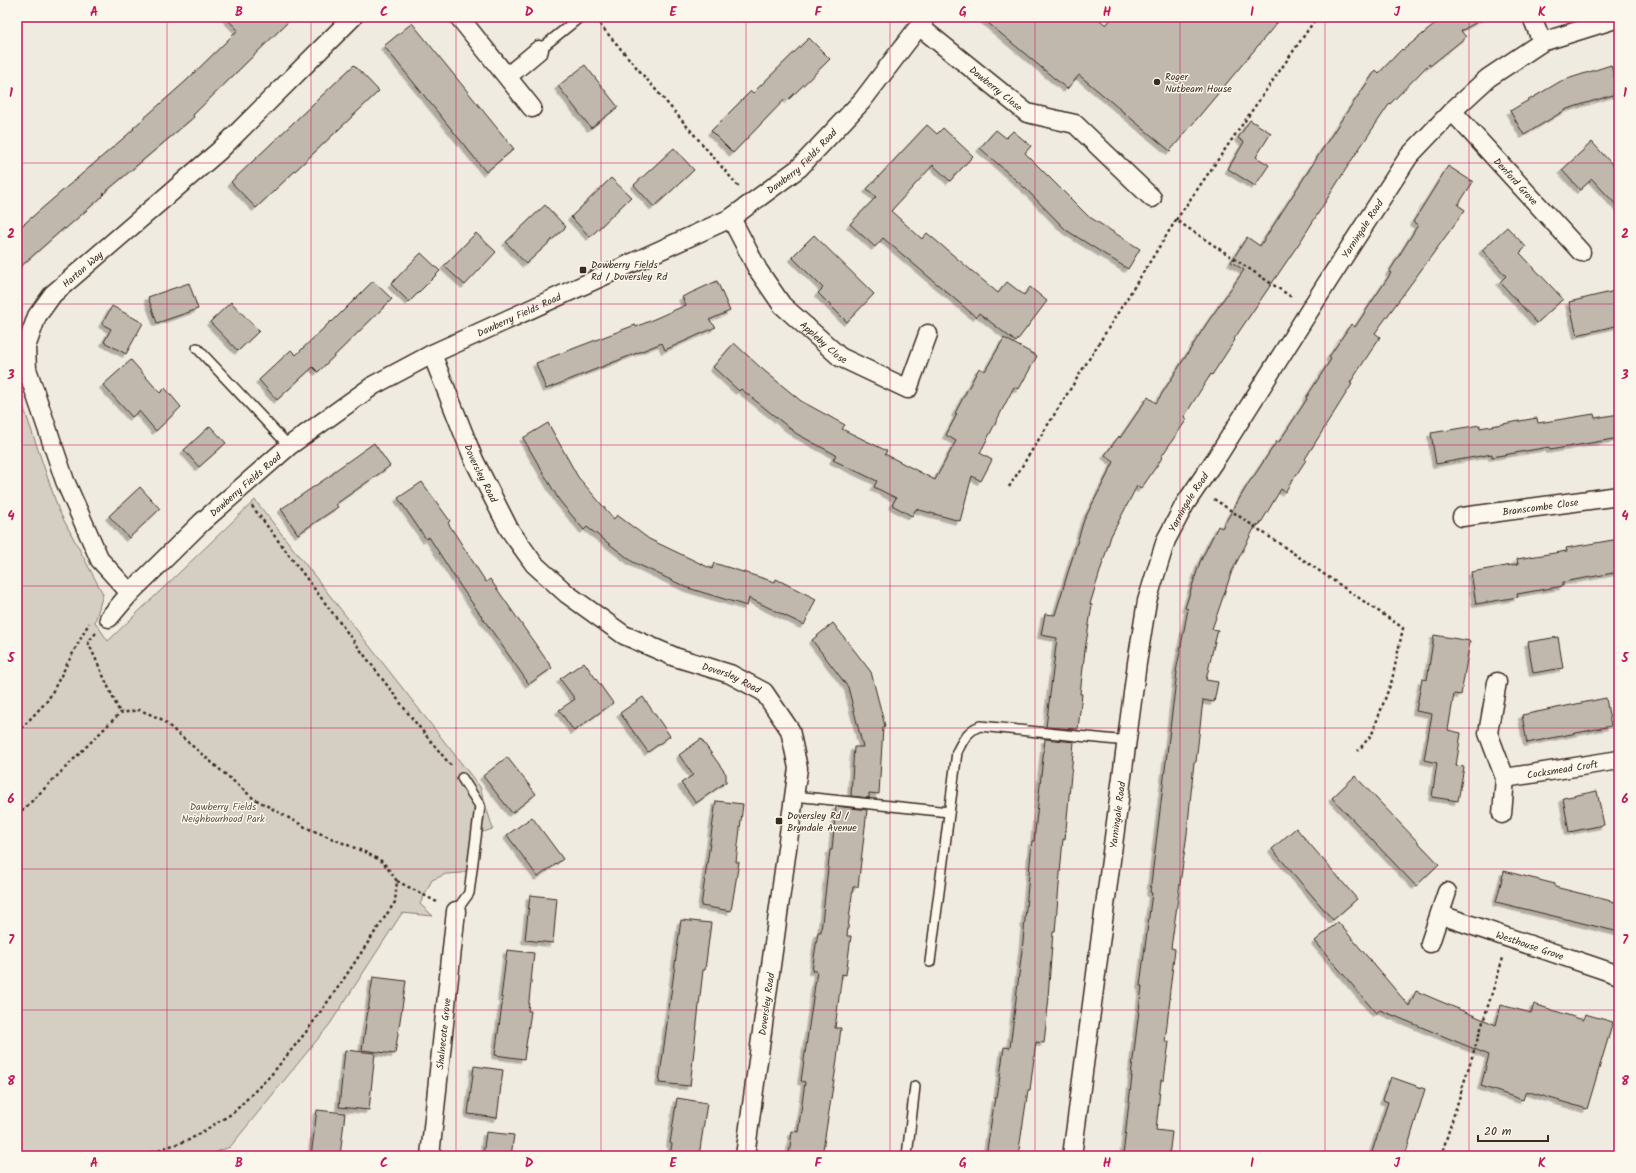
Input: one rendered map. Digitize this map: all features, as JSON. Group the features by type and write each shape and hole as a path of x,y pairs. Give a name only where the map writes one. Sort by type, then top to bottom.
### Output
{"street":[{"name":"Harton Way","path":"130,593 100,560 65,481 29,376 27,369 26,348 37,316 53,294 219,151 353,17"},
{"path":"459,17 508,76 532,108"},
{"path":"1532,17 1542,42"},
{"name":"Yarningale Road","path":"1072,1156 1147,601 1166,540 1185,504 1409,156 1452,111 1488,78 1542,42 1619,18"},
{"name":"Dawberry Fields Road","path":"109,618 130,593 202,522 289,446 374,385 432,354 731,218 752,203 804,162 862,101 922,22"},
{"name":"Dawberry Close","path":"922,22 1028,113 1075,124 1152,198"},
{"path":"508,76 539,50"},
{"name":"Denford Grove","path":"1452,111 1581,252"},
{"name":"Appleby Close","path":"731,218 758,270 782,304 840,357 908,389 928,334"},
{"name":"Doversley Road","path":"432,354 474,460 509,529 534,564 567,594 624,635 675,657 730,674 764,692 790,730 798,768 745,1156"},
{"name":"Branscombe Close","path":"1462,517 1619,496"},
{"path":"1497,682 1488,733 1505,778 1502,814"},
{"name":"Cocksmead Croft","path":"1505,778 1619,760"},
{"path":"1430,943 1448,892"},
{"name":"Shalnecote Grove","path":"430,1156 456,911"},
{"name":"Westhouse Grove","path":"1441,915 1619,975"}],"lane":[{"path":"539,50 580,17"},
{"path":"197,348 289,446"},
{"path":"930,962 957,752 968,732 980,726 1127,741"},
{"path":"456,911 469,893 480,806 462,778"},
{"path":"794,796 949,812"},
{"path":"907,1156 915,1086"}],"path":[{"path":"593,17 752,203"},
{"path":"1008,487 1176,220 1317,17"},
{"path":"1176,220 1310,310"},
{"path":"1197,487 1403,628 1392,680 1372,734 1358,751"},
{"path":"240,490 411,717 462,778"},
{"path":"17,733 48,700 95,612 109,618 88,642 120,713"},
{"path":"17,814 25,808 120,713 140,710 161,719 253,798 307,828 367,853 383,862 397,881 456,911"},
{"path":"139,1156 189,1140 233,1113 271,1075 310,1026 395,902 397,881"},
{"path":"1441,1156 1509,938"}],"green space":[{"name":"Dawberry Fields Neighbourhood Park","path":"17,388 59,511 103,594 95,622 108,641 255,500 480,787 493,829 473,835 467,870 462,873 446,874 432,880 420,904 433,916 402,913 330,1024 230,1147 205,1156 17,1156"}],"building":[{"path":"225,17 293,17 193,115 194,117 103,194 104,195 17,270 17,230 134,129 133,128 186,81 238,30"},
{"name":"Roger Nutbeam House","path":"981,17 1096,17 1106,25 1113,17 1282,17 1170,151 1079,75 1067,89"},
{"path":"1444,17 1486,17 1461,31 1466,37 1430,66 1429,64 1388,106 1351,161 1302,239 1234,339 1235,340 1212,375 1211,374 1184,417 1187,419 1161,457 1162,458 1141,489 1137,486 1111,536 1090,604 1092,605 1080,694 1082,694 1078,729 1046,727 1057,638 1041,635 1045,614 1055,615 1084,520 1114,462 1105,455 1119,436 1120,438 1148,397 1156,403 1207,323 1244,270 1231,262 1247,237 1260,246 1340,122 1376,70 1379,73 1402,49 1403,50"},
{"path":"412,23 514,149 486,172 384,46"},
{"path":"809,38 830,59 788,100 786,98 733,153 711,131 751,91 753,93"},
{"path":"354,65 379,91 256,208 231,182"},
{"path":"585,65 618,107 591,128 558,86"},
{"path":"1611,65 1619,93 1567,109 1524,135 1510,111 1561,81"},
{"path":"1250,120 1271,133 1256,157 1269,165 1255,186 1228,169 1244,142 1238,138"},
{"path":"927,125 937,134 943,128 973,156 950,181 933,165 891,211 922,239 927,233 998,293 1007,282 1024,295 1030,287 1047,301 1016,342 979,313 976,317 883,238 875,247 850,224 876,197 867,189"},
{"path":"996,130 1006,138 1013,131 1031,146 1025,153 1088,216 1140,249 1128,269 1066,230 1026,189 980,148"},
{"path":"1592,142 1619,172 1619,208 1592,179 1580,190 1562,170"},
{"path":"674,148 694,170 654,207 634,185"},
{"path":"1448,166 1473,182 1458,205 1465,210 1375,333 1380,337 1350,383 1352,384 1305,459 1306,460 1285,492 1281,489 1259,526 1256,525 1232,571 1212,629 1218,630 1206,680 1218,682 1214,702 1203,700 1196,762 1194,762 1187,834 1171,948 1175,949 1165,1042 1169,1042 1164,1080 1161,1080 1156,1130 1172,1132 1169,1156 1123,1156 1142,986 1140,986 1152,893 1150,892 1176,672 1188,609 1185,608 1200,562 1218,526 1222,528 1251,479 1277,441 1279,442 1331,359 1329,357 1351,324 1355,327 1391,273 1389,272 1418,225 1413,222"},
{"path":"611,178 631,197 590,237 571,217"},
{"path":"545,205 566,227 526,264 506,242"},
{"path":"1507,227 1526,247 1520,253 1563,299 1537,323 1500,282 1506,276 1482,250"},
{"path":"476,233 496,252 465,285 444,266"},
{"path":"814,235 874,294 847,322 818,293 823,288 792,257"},
{"path":"421,253 440,271 409,302 391,284"},
{"path":"373,281 392,299 318,372 313,367 277,400 259,380 291,350 296,355"},
{"path":"717,281 730,311 709,320 716,327 665,350 662,343 546,389 536,363 635,325 636,327 686,305 682,297"},
{"path":"189,283 198,309 157,323 148,297"},
{"path":"1619,290 1619,325 1577,335 1569,302"},
{"path":"231,302 259,331 238,351 210,322"},
{"path":"112,306 143,323 126,354 104,342 111,329 102,324"},
{"path":"1004,338 1037,356 1019,389 1014,387 980,453 992,460 981,481 972,476 960,521 916,509 912,516 892,505 896,498 874,487 877,481 833,460 836,455 797,434 741,389 739,391 713,367 734,343 761,368 801,401 845,425 842,429 887,451 885,454 935,480 956,441 946,435 957,414 955,413 979,368 985,371"},
{"path":"131,360 160,393 165,388 181,407 156,431 139,411 132,417 103,385"},
{"path":"1594,414 1595,418 1619,414 1619,438 1550,450 1549,447 1492,457 1492,454 1436,464 1431,433 1480,425 1480,428 1537,418 1538,423"},
{"path":"548,423 578,477 614,519 617,515 649,539 712,569 714,563 775,582 776,579 816,599 804,625 749,598 747,606 688,588 633,562 587,527 584,530 559,500 523,438"},
{"path":"210,426 226,443 199,467 184,450"},
{"path":"374,443 390,466 336,504 338,507 298,534 281,509 334,473 333,472"},
{"path":"422,482 450,521 448,523 486,582 490,579 552,668 529,684 461,587 429,537 426,539 398,498"},
{"path":"140,487 160,509 129,538 109,516"},
{"path":"1619,539 1619,572 1563,582 1563,586 1517,594 1518,597 1476,604 1471,572 1518,564 1517,559 1567,551 1566,548"},
{"path":"833,623 871,672 885,726 883,727 879,794 869,793 869,798 851,796 854,747 863,747 848,687 812,640"},
{"path":"1434,635 1470,641 1461,695 1454,694 1448,730 1461,733 1456,766 1464,767 1458,801 1432,797 1437,763 1424,760 1432,714 1416,711 1422,679 1427,680"},
{"path":"1558,637 1563,668 1533,673 1528,642"},
{"path":"584,662 613,703 574,731 559,710 575,699 560,679"},
{"path":"643,697 670,736 648,752 620,713"},
{"path":"1606,698 1611,726 1527,743 1522,715"},
{"path":"701,739 726,774 726,782 696,803 681,783 693,775 679,755"},
{"path":"1045,739 1074,742 1065,840 1063,839 1055,932 1053,932 1049,997 1044,1043 1036,1042 1030,1090 1028,1090 1018,1156 986,1156 995,1098 997,1098 1004,1047 1010,1048 1023,942 1032,841 1034,841"},
{"path":"507,757 536,794 512,813 483,776"},
{"path":"1355,776 1439,864 1416,886 1332,798"},
{"path":"1597,791 1604,825 1569,832 1563,798"},
{"path":"716,801 743,804 736,862 739,862 731,911 701,906"},
{"path":"836,806 867,810 858,887 853,887 847,936 851,936 846,975 842,974 835,1028 841,1028 836,1067 822,1156 789,1156 792,1131 798,1132 805,1082 801,1081 817,971 812,971 818,932 821,932 830,850 832,850"},
{"path":"532,817 563,859 538,877 507,835"},
{"path":"1296,828 1357,899 1333,920 1272,849"},
{"path":"1504,871 1555,884 1555,887 1619,903 1619,932 1496,902"},
{"path":"530,895 557,898 553,943 525,940"},
{"path":"681,920 711,923 705,970 703,970 690,1086 659,1083"},
{"path":"1338,922 1409,1006 1416,991 1496,1025 1501,1005 1531,1013 1534,1004 1583,1020 1585,1014 1613,1022 1587,1109 1526,1091 1523,1100 1481,1086 1489,1055 1380,1010 1376,1013 1315,941"},
{"path":"507,950 534,953 528,1011 531,1011 524,1059 495,1055 503,998 501,998"},
{"path":"373,977 406,981 395,1054 362,1050"},
{"path":"345,1050 375,1053 369,1110 339,1107"},
{"path":"474,1066 503,1070 497,1118 468,1114"},
{"path":"1391,1077 1425,1089 1405,1156 1384,1156 1372,1152 1388,1102 1383,1100"},
{"path":"677,1098 707,1103 699,1156 670,1156 672,1144 670,1143"},
{"path":"317,1110 345,1113 340,1156 311,1156"},
{"path":"486,1132 514,1135 511,1156 483,1156"}],"place":[{"name":"Roger Nutbeam House","path":"1157,82"},
{"name":"Dawberry Fields Rd / Doversley Rd","path":"583,270"},
{"name":"Doversley Rd / Bryndale Avenue","path":"779,821"}]}
